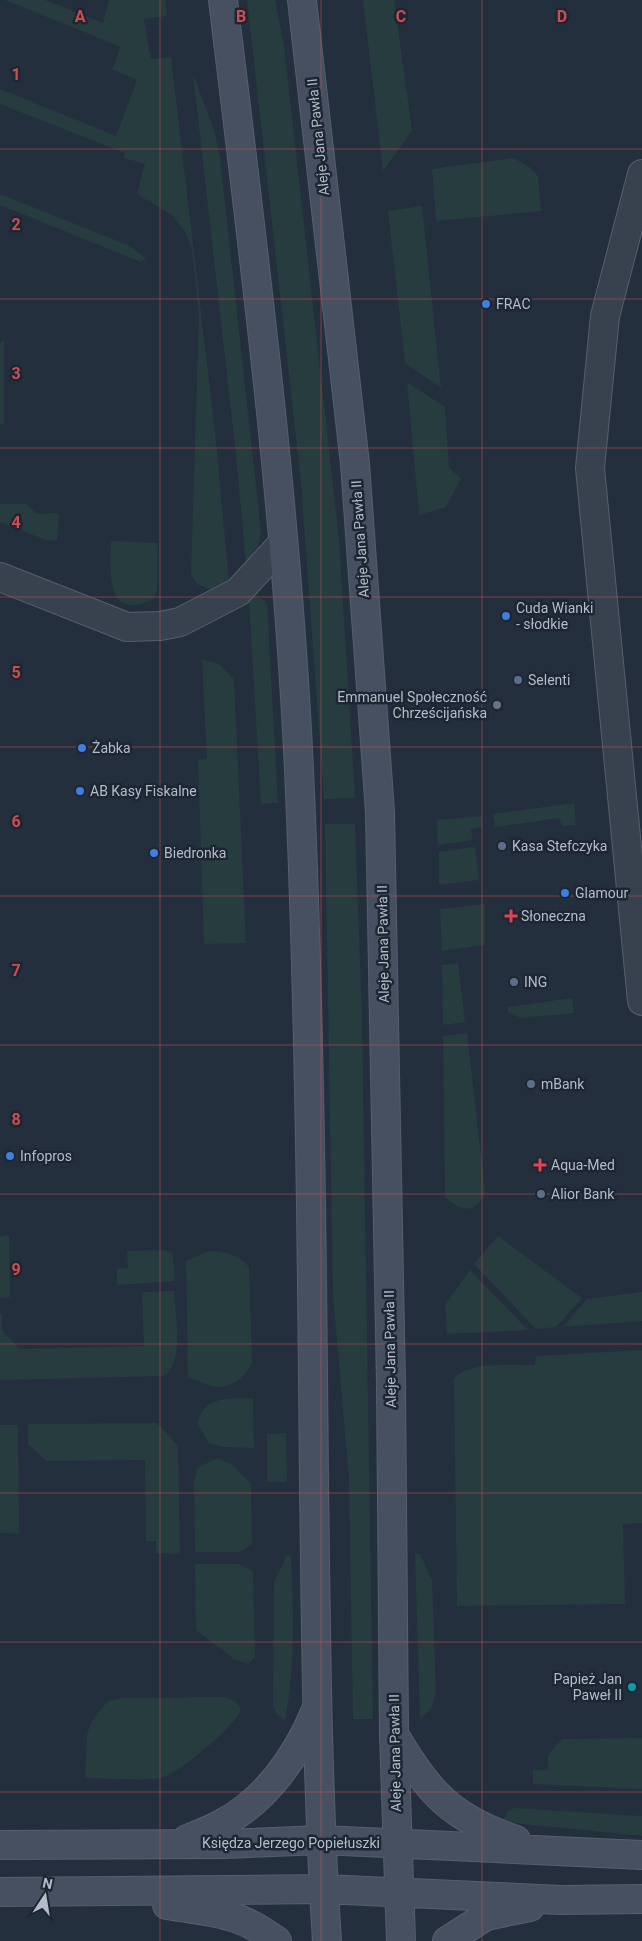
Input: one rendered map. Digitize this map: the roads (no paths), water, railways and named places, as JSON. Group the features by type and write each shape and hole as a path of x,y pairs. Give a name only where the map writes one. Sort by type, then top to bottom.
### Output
{"main road":[{"path":"224,0 258,291 284,543 301,814 308,1069 317,1708 327,1941"},
{"name":"Aleje Jana Pawła II","path":"302,0 355,464 380,812 391,1384 394,1735 401,1941"},
{"path":"176,1844 224,1823 264,1792 295,1754 317,1708"},
{"path":"394,1735 418,1774 447,1806 489,1831 543,1849"},
{"name":"Księdza Jerzego Popiełuszki","path":"0,1845 176,1844 322,1840 642,1855"},
{"path":"0,1892 324,1889 400,1891 561,1900 642,1899"},
{"path":"92,1891 223,1913 256,1925 276,1941"},
{"path":"447,1941 486,1916 561,1900"}],"street":[{"path":"642,174 605,316 590,468 642,1001"},
{"path":"0,577 127,627 160,626 180,622 238,592 284,543"}],"place":[{"name":"FRAC","path":"486,304"},
{"name":"Cuda Wianki - słodkie","path":"506,616"},
{"name":"Selenti","path":"518,680"},
{"name":"Emmanuel Społeczność Chrześcijańska","path":"497,705"},
{"name":"Żabka","path":"82,748"},
{"name":"AB Kasy Fiskalne","path":"80,791"},
{"name":"Kasa Stefczyka","path":"502,846"},
{"name":"Biedronka","path":"154,853"},
{"name":"Glamour","path":"565,893"},
{"name":"Słoneczna","path":"511,916"},
{"name":"ING","path":"514,982"},
{"name":"mBank","path":"531,1084"},
{"name":"Infopros","path":"10,1156"},
{"name":"Aqua-Med","path":"540,1165"},
{"name":"Alior Bank","path":"541,1194"},
{"name":"Papież Jan Paweł II","path":"632,1687"}]}
